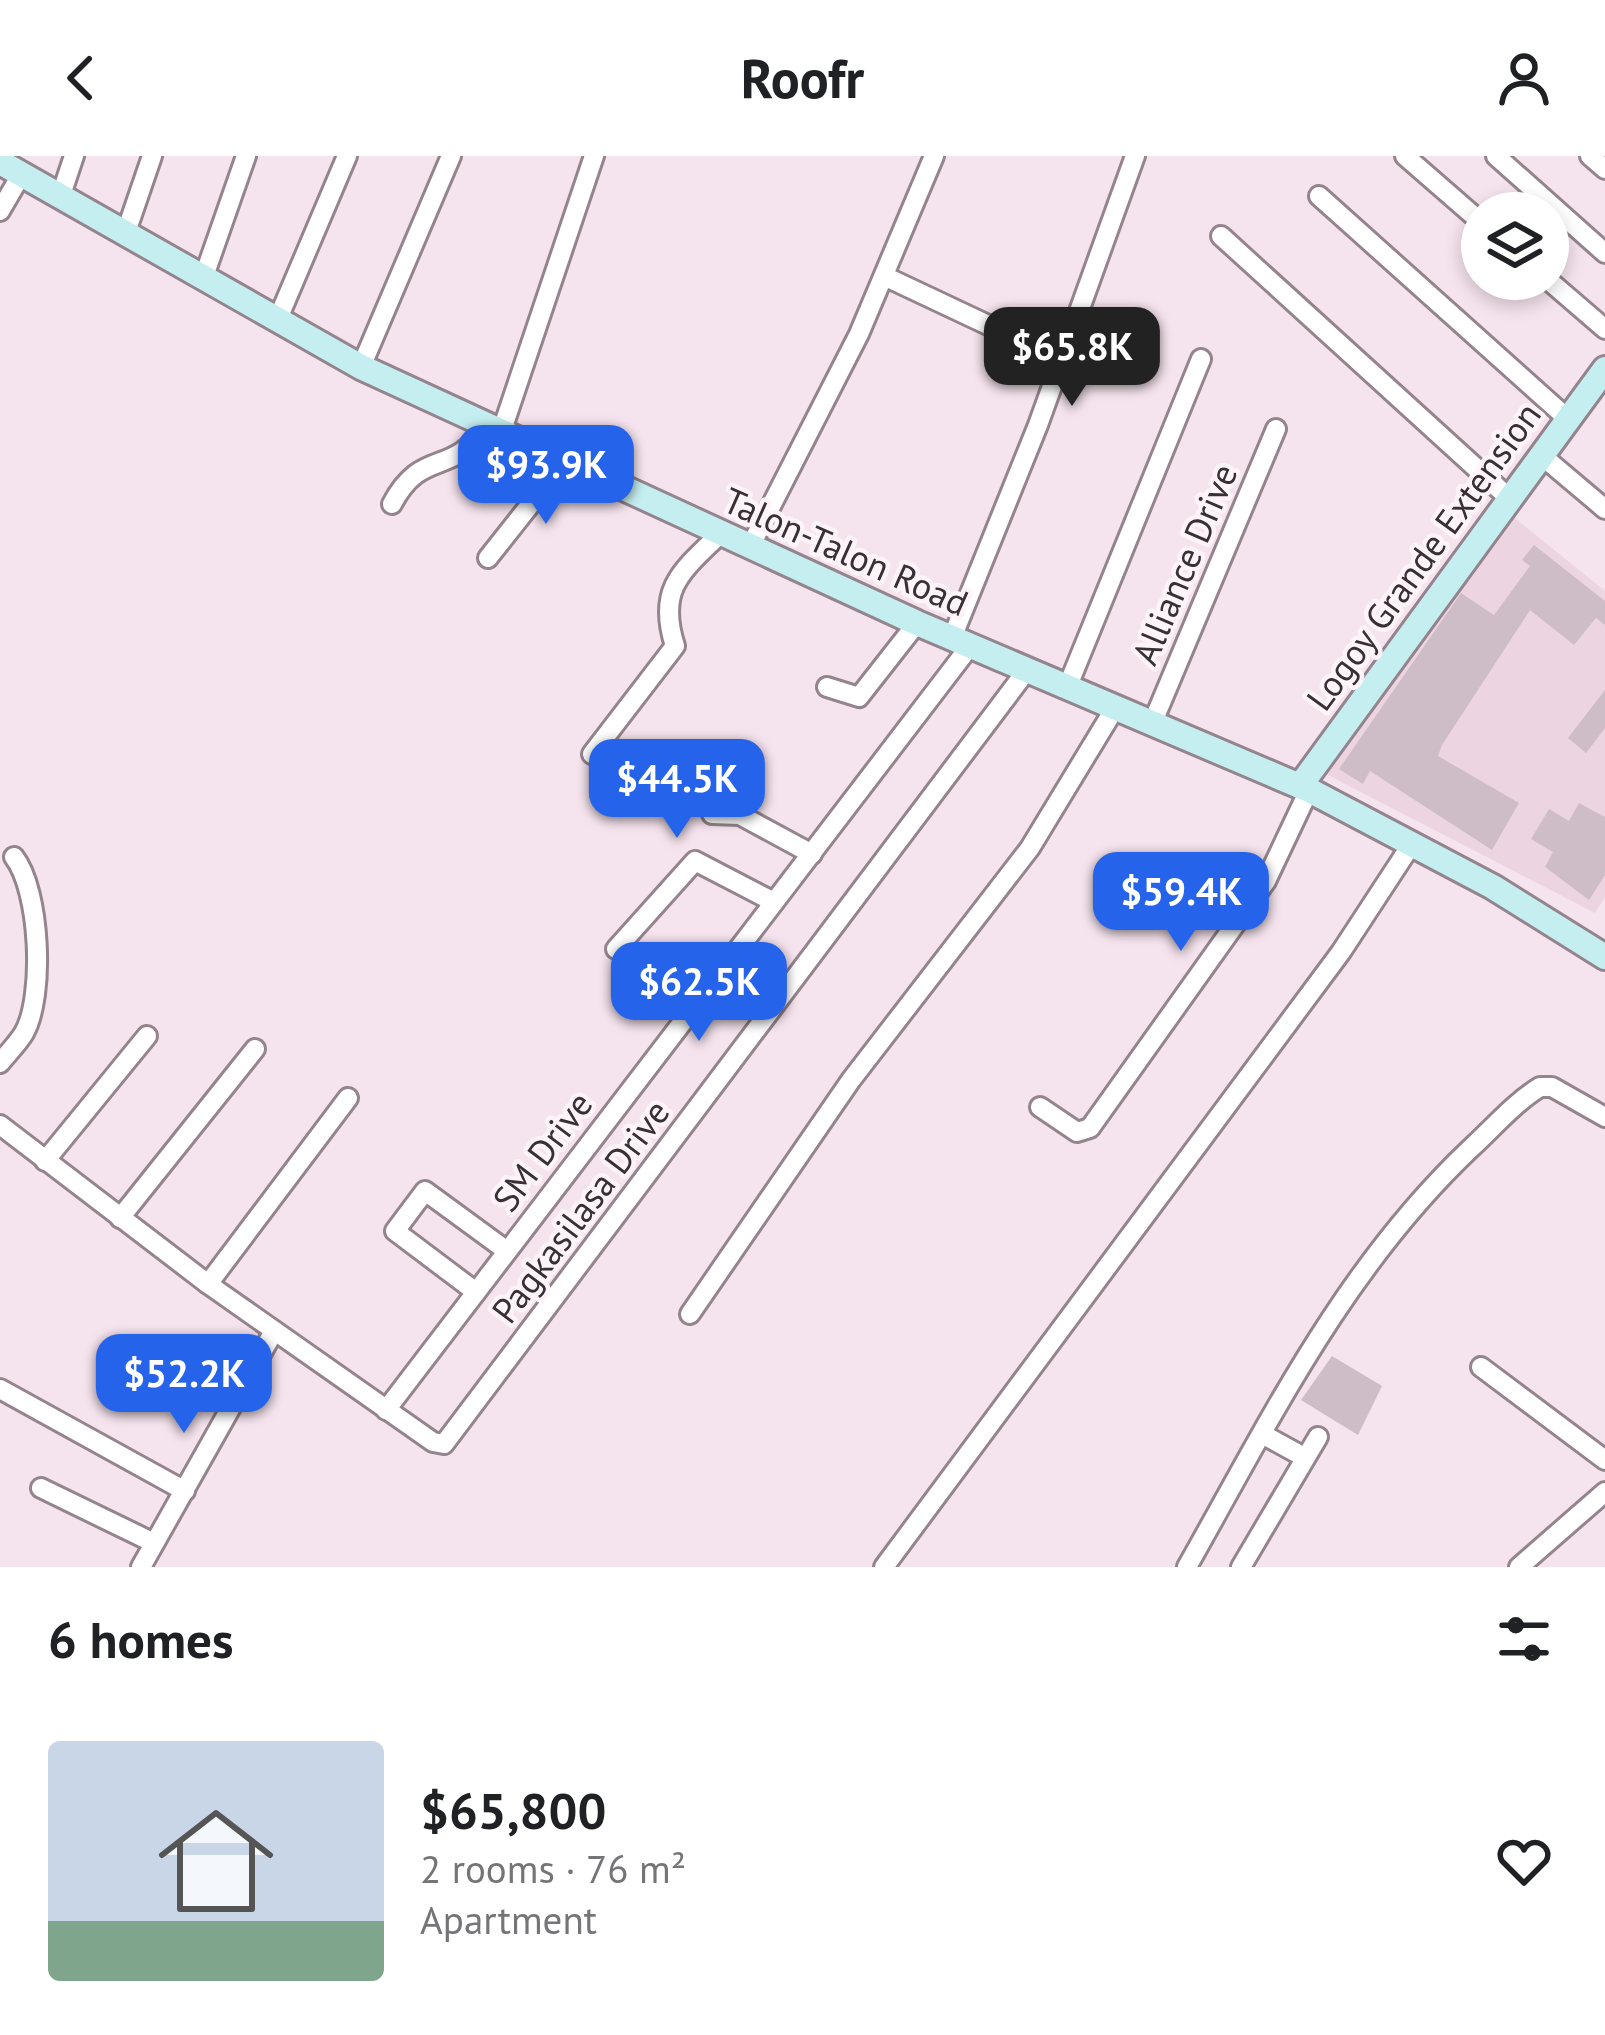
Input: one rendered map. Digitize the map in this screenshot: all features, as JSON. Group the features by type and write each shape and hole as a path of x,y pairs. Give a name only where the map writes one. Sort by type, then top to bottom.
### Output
{"street":[{"path":"60,198 74,156"},
{"path":"125,235 152,156"},
{"path":"203,279 246,156"},
{"path":"277,321 347,156"},
{"path":"361,367 452,156"},
{"path":"392,504 406,479 468,453 493,430 594,156"},
{"path":"750,548 884,276 934,156"},
{"name":"SM Drive","path":"386,1410 812,854 961,642 1136,156"},
{"path":"1496,156 1605,253"},
{"path":"1590,156 1605,169"},
{"path":"1409,158 1461,204"},
{"path":"0,211 10,169"},
{"name":"Talon-Talon Road","path":"10,169 361,367 917,623 1305,788 1413,842 1605,957"},
{"path":"1319,196 1568,419"},
{"path":"1221,236 1509,497"},
{"path":"884,276 988,326"},
{"path":"1569,298 1605,329"},
{"path":"1067,688 1201,359"},
{"name":"Logoy Grande Extension","path":"1305,788 1605,369"},
{"name":"Alliance Drive","path":"1152,724 1276,429"},
{"path":"1540,455 1605,509"},
{"path":"488,558 542,491 571,464"},
{"path":"592,754 675,646 664,613 666,598 720,534"},
{"path":"827,687 859,697 917,623"},
{"name":"Pagkasilasa Drive","path":"386,1410 444,1444 1027,670"},
{"path":"690,1313 851,1080 1030,848 1115,708"},
{"path":"1040,1107 1078,1132 1090,1128 1266,881 1305,788"},
{"path":"712,814 740,815 812,854"},
{"path":"884,1567 1341,952 1413,842"},
{"path":"0,1063 25,1033 36,979 31,892 14,857"},
{"path":"616,949 695,862 774,902"},
{"path":"45,1161 147,1036"},
{"path":"120,1218 255,1048"},
{"path":"1187,1567 1360,1270 1441,1177 1528,1095 1552,1087 1605,1117"},
{"path":"208,1284 348,1099"},
{"path":"0,1125 208,1284 386,1410"},
{"path":"476,1292 395,1231 425,1191 507,1252"},
{"path":"141,1567 274,1331"},
{"path":"1481,1367 1605,1460"},
{"path":"0,1389 185,1491"},
{"path":"1262,1434 1304,1457"},
{"path":"1241,1567 1318,1437"},
{"path":"41,1488 154,1543"},
{"path":"1519,1567 1583,1506 1605,1492"}],"shaded area":[{"path":"1511,515 1605,591 1605,897 1595,913 1322,772"}],"building":[{"path":"1534,545 1605,601 1605,625 1596,618 1574,645 1530,610 1442,745 1438,756 1519,803 1492,850 1370,771 1363,784 1339,769 1461,593 1494,615 1530,566 1522,560"},
{"path":"1605,690 1605,728 1586,753 1568,738"},
{"path":"1579,803 1605,817 1605,875 1589,900 1545,867 1553,852 1531,839 1549,809 1569,821"},
{"path":"1332,1356 1382,1386 1358,1435 1301,1400"}]}
